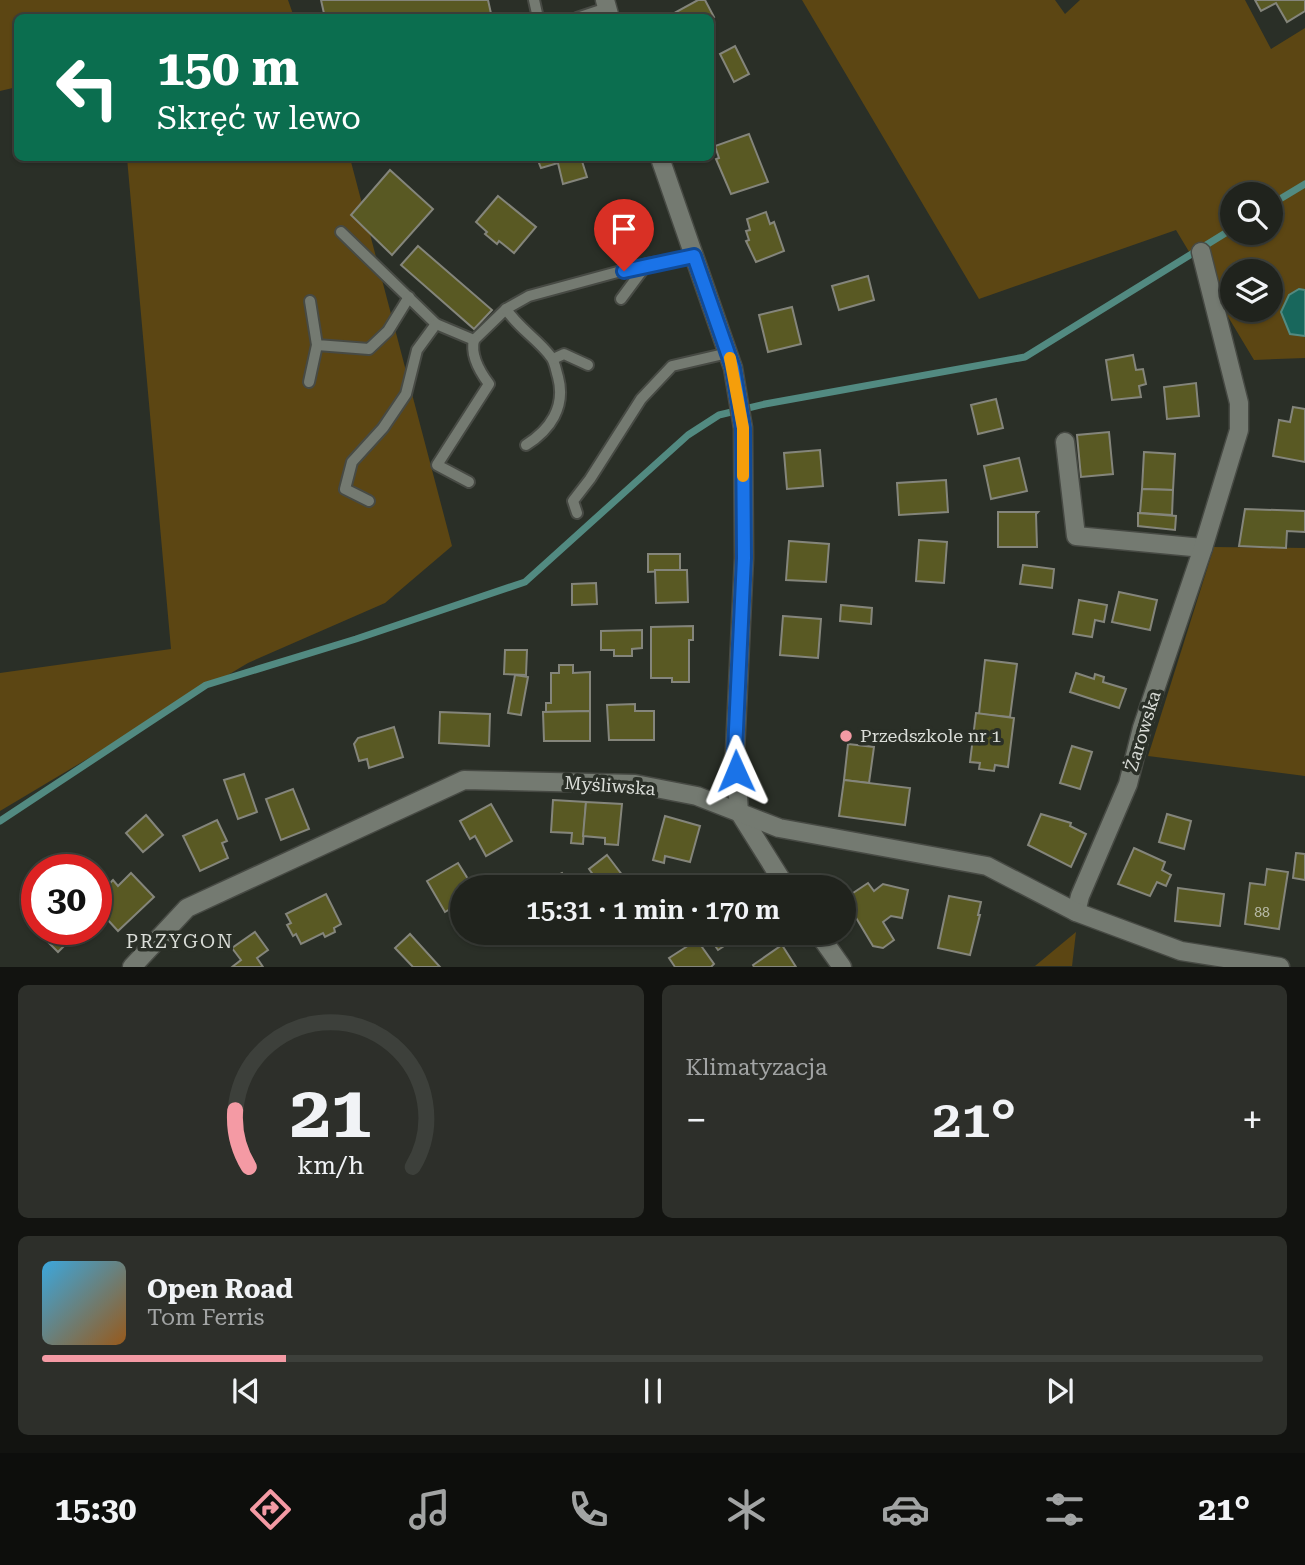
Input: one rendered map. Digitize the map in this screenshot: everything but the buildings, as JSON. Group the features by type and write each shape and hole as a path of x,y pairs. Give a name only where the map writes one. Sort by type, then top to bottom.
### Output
{"street":[{"path":"661,161 728,353 739,400 742,421 744,558 735,751 739,812 778,875"},
{"name":"Żarowska","path":"1076,912 1080,896 1128,784 1142,727 1237,438 1240,412 1201,252"},
{"path":"1065,442 1076,536 1203,548"},
{"name":"Myśliwska","path":"132,967 187,908 464,780 635,784 697,796 779,828 987,866 1076,912 1181,951 1280,967"},
{"path":"826,945 842,967"}],"lane":[{"path":"341,232 436,324 474,340"},
{"path":"469,482 437,465 489,384 481,373 472,349 474,340 506,309 529,296 647,264 694,256"},
{"path":"621,299 647,264"},
{"path":"317,345 369,349 388,331 409,297"},
{"path":"309,382 317,345 310,301"},
{"path":"506,309 514,321 552,359 561,389 558,413 540,437 526,445"},
{"path":"369,501 345,489 352,462 383,428 406,394 417,350 436,324"},
{"path":"577,513 573,501 641,399 664,374 673,366 728,353"},
{"path":"552,359 564,354 587,365"}],"shaded area":[{"path":"0,0 288,0 293,14 14,14 14,88 0,91"},
{"path":"802,0 1055,0 1065,14 1080,0 1245,0 1271,49 1305,28 1305,358 1254,360 1231,322 1283,322 1283,259 1220,259 1220,303 1176,230 979,299"},
{"path":"127,161 351,161 452,546 385,603 248,663 0,811 0,673 171,649"},
{"path":"1214,547 1305,548 1305,776 1148,756"},
{"path":"1076,932 1072,966 1035,966"}],"water":[{"path":"1299,289 1305,290 1305,336 1290,334 1283,317 1283,308 1289,295"}],"waterway":[{"path":"1283,197 1305,184"},
{"path":"0,821 206,685 356,639 525,582 688,435 719,415 765,404 1025,357 1220,236"}],"slow traffic":[{"path":"730,358 743,428 743,476"}],"place":[{"name":"Przedszkole nr 1","path":"846,736"}],"district":[{"name":"PRZYGON","path":"180,941"}],"route":[{"path":"624,271 694,256 733,368 743,428 744,558 736,771"}]}
